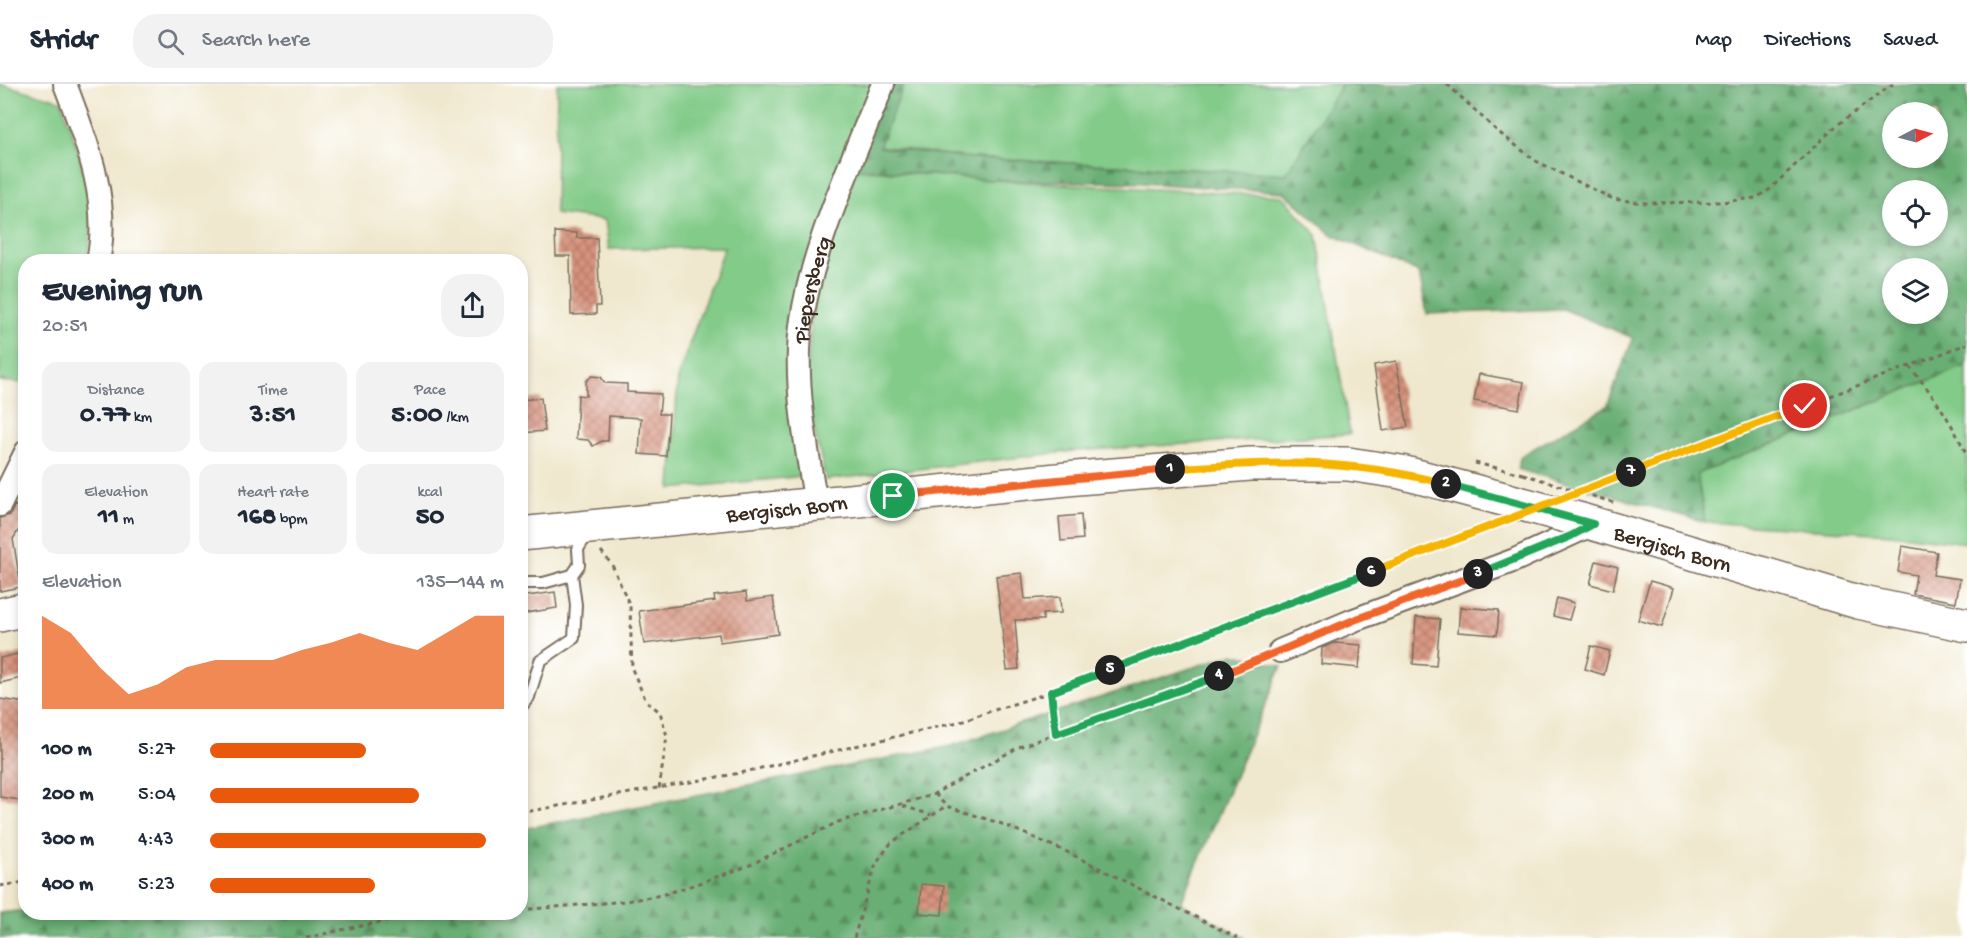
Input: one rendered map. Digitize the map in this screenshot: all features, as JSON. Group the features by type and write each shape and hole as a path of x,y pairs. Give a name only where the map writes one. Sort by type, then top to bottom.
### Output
{"main road":[{"name":"Bergisch Born","path":"528,534 595,538 816,505 1167,470 1320,462 1401,472 1497,510 1591,510 1858,602 1967,625"},
{"path":"0,615 18,611"}],"street":[{"path":"65,84 83,134 99,195 102,228 99,254"},
{"name":"Piepersberg","path":"816,505 800,387 801,319 808,288 838,198 883,84"},
{"path":"0,505 18,469"},
{"path":"1280,651 1354,620 1515,560 1591,510"}],"lane":[{"path":"528,583 543,582 572,575 579,565 578,549 595,538"},
{"path":"528,698 540,661 574,638 576,605 572,575"}],"path":[{"path":"1447,84 1497,131 1536,161 1613,200 1645,203 1721,202 1756,198 1769,190 1836,126 1893,84"},
{"path":"1465,461 1523,474 1591,510 1909,366 1967,344"},
{"path":"1909,366 1932,393 1954,427 1967,456"},
{"path":"528,812 659,789 917,733 1051,692 1497,510"},
{"path":"595,538 612,565 630,606 632,669 646,701 660,712 667,736 659,789"},
{"path":"528,910 581,907 662,895 748,866 838,822 935,794 1019,747 1280,651"},
{"path":"1051,692 1056,734"},
{"path":"935,794 946,806 994,822 1065,851 1237,938"},
{"path":"901,805 931,815"},
{"path":"854,938 876,863 891,843 946,806"},
{"path":"0,886 18,883"},
{"path":"306,938 380,920"}],"green space":[{"path":"0,84 61,100 85,179 91,220 87,254 18,254 18,382 0,381"},
{"path":"557,84 874,84 802,285 804,476 671,489 678,376 724,247 609,249 605,220 555,214"},
{"path":"889,84 904,84 879,147 972,158 1286,174 1342,84 1967,84 1967,365 1697,474 1705,522 1517,469 1521,456 1607,406 1633,338 1563,309 1427,314 1419,273 1331,234 1284,192 1140,183 991,180 856,168"},
{"path":"904,84 1342,84 1287,174 972,158 879,146"},
{"path":"856,169 991,180 1283,196 1317,235 1350,434 1073,451 826,480 809,408 806,379 815,286"},
{"path":"1967,365 1967,543 1891,534 1705,522 1697,474"},
{"path":"1234,654 1282,666 1181,903 1245,938 0,938 0,913 18,911 18,920 528,920 528,828 951,746"}],"building":[{"path":"555,232 577,233 577,238 597,238 600,306 596,306 596,314 571,315 570,256 556,256"},
{"path":"1396,361 1408,427 1383,431 1374,365"},
{"path":"1479,374 1524,382 1519,409 1474,401"},
{"path":"592,376 601,377 605,383 627,384 627,392 661,394 659,414 669,414 666,456 639,454 641,418 609,416 608,441 602,441 593,446 588,440 576,439 578,395 586,396 586,381"},
{"path":"541,398 545,431 528,432 528,399"},
{"path":"15,505 18,507 18,531 13,539 18,569 18,588 0,591 0,518 10,515"},
{"path":"1081,515 1083,539 1061,541 1059,517"},
{"path":"1902,546 1937,552 1933,575 1960,579 1956,602 1913,594 1916,575 1898,572"},
{"path":"1596,561 1618,567 1613,590 1590,584"},
{"path":"1022,573 1025,599 1060,597 1061,613 1043,614 1043,620 1015,620 1019,669 1007,670 996,576"},
{"path":"1650,581 1674,588 1662,627 1638,620"},
{"path":"555,592 557,608 528,613 528,596"},
{"path":"746,592 747,601 773,597 778,634 720,642 719,634 644,644 639,611 715,601 714,596"},
{"path":"1557,598 1574,603 1569,620 1553,616"},
{"path":"1460,607 1499,610 1497,635 1458,632"},
{"path":"1416,617 1440,619 1436,666 1413,664"},
{"path":"1335,643 1361,645 1359,668 1321,664 1322,648"},
{"path":"1591,646 1610,651 1604,675 1585,669"},
{"path":"18,654 18,679 0,683 0,658"},
{"path":"0,699 18,702 18,800 0,797"},
{"path":"921,884 944,886 942,915 919,913"}],"route":[{"path":"893,496 1225,465 1320,462 1401,472 1496,497 1544,510 1593,524 1515,560 1354,620 1226,673 1056,734 1051,692 1531,510 1607,482 1805,406"}]}
